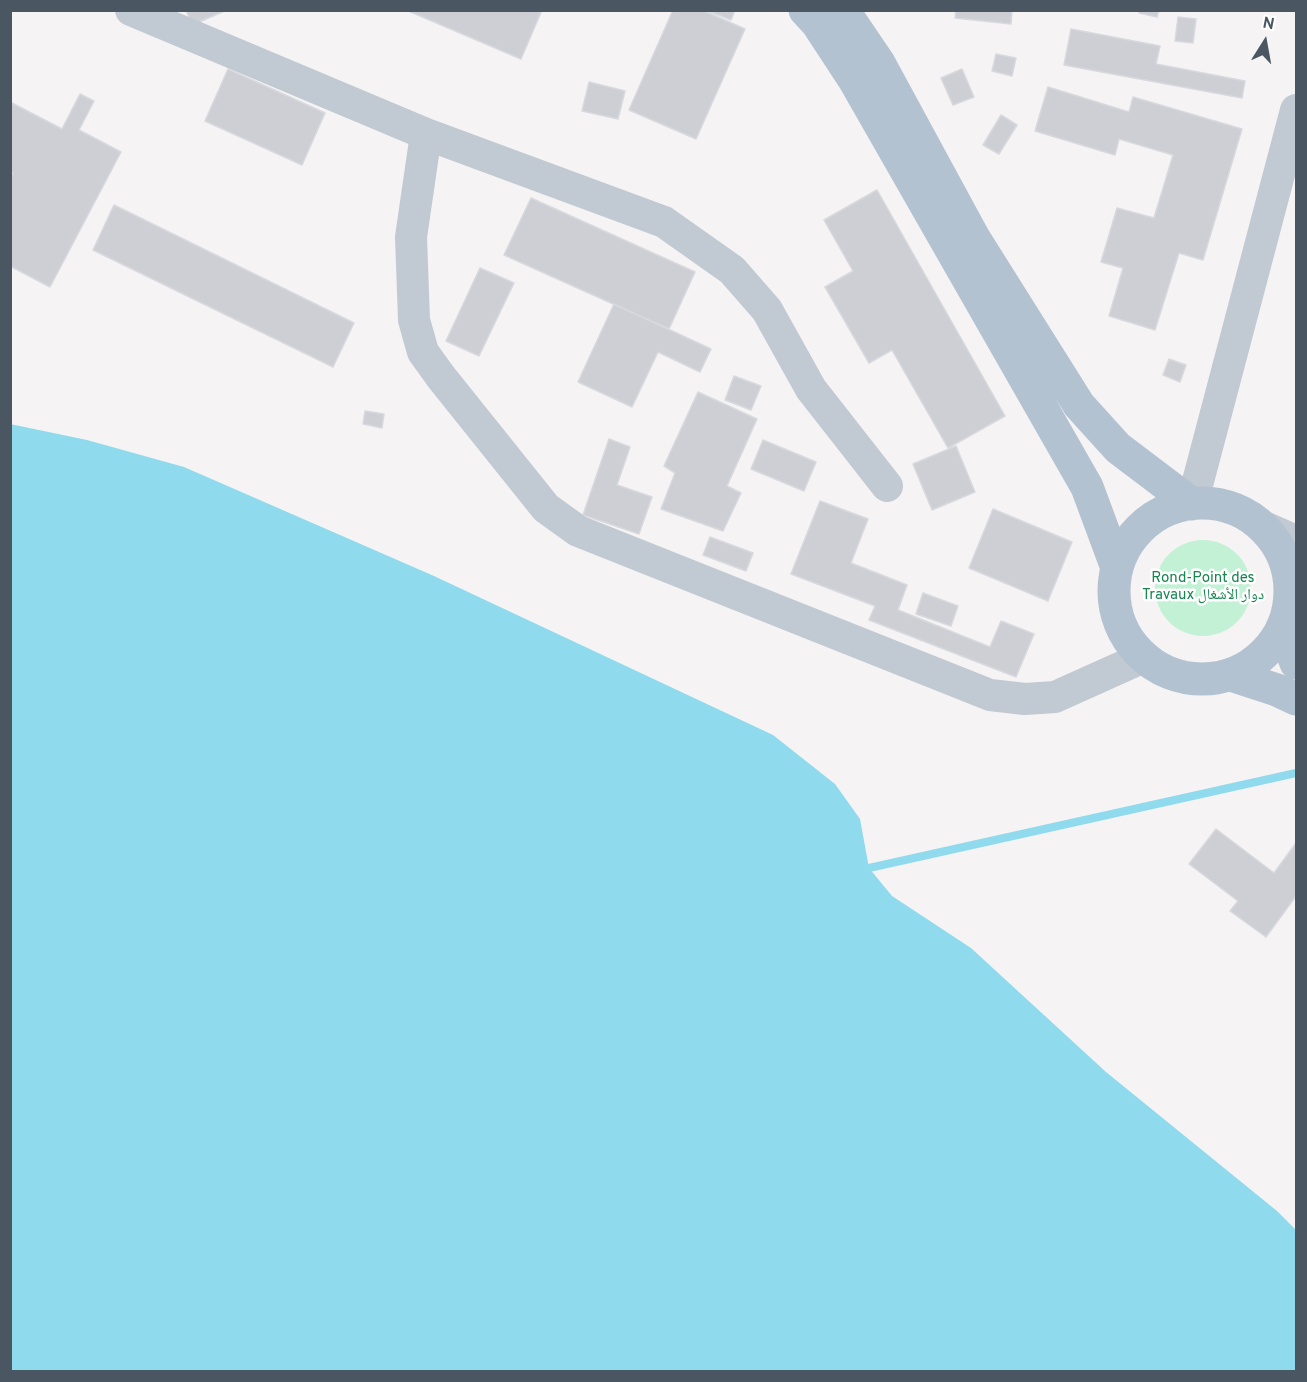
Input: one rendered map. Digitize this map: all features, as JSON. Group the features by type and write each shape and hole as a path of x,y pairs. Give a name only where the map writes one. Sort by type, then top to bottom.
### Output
{"main road":[{"path":"805,10 817,23 855,81 1075,467 1086,487 1117,568"},
{"path":"843,10 879,63 974,238 1079,405 1118,448 1192,504"},
{"path":"1290,614 1270,648 1253,664 1232,675 1209,679 1185,678 1163,670 1144,657 1128,639 1118,616 1114,592 1117,568 1132,537 1145,525 1167,511 1192,504 1216,504 1240,511 1260,525 1275,542 1286,562 1291,585 1290,614 1296,663"},
{"path":"1232,675 1296,699"}],"street":[{"path":"131,10 426,134 664,222 732,270 767,310 811,389 887,486"},
{"path":"1192,504 1296,110"},
{"path":"426,134 411,237 414,320 423,352 546,508 578,531 990,695 1025,699 1055,697 1144,657"},
{"path":"1260,525 1296,541"}],"green space":[{"name":"Rond-Point des Travaux دوار الأشغال","path":"1203,540 1221,544 1237,554 1247,570 1251,588 1247,606 1237,622 1221,632 1203,636 1185,632 1169,622 1159,606 1155,588 1159,570 1169,554 1185,544"}],"water":[{"path":"10,424 87,440 184,467 434,576 773,735 835,784 860,819 869,868 892,896 971,948 1106,1072 1277,1211 1296,1230 1296,1371 11,1371"}],"building":[{"path":"186,10 227,10 192,25"},
{"path":"406,10 542,10 521,59"},
{"path":"673,10 702,10 745,29 696,139 629,110"},
{"path":"706,10 735,10 731,20"},
{"path":"956,10 1012,10 1011,24 955,18"},
{"path":"1139,10 1159,10 1157,17 1139,13"},
{"path":"1178,17 1196,19 1193,43 1175,41"},
{"path":"1071,29 1160,46 1156,64 1245,81 1242,98 1064,65"},
{"path":"996,54 1016,58 1012,76 992,71"},
{"path":"228,69 325,113 302,165 205,121"},
{"path":"962,69 974,97 953,105 941,78"},
{"path":"589,82 625,91 618,119 582,111"},
{"path":"1048,87 1129,112 1133,97 1242,129 1203,260 1179,253 1155,330 1109,316 1123,268 1101,262 1117,208 1154,218 1173,155 1119,139 1115,155 1035,131"},
{"path":"80,94 94,101 79,130 121,152 50,287 10,266 10,178 13,173 10,172 10,102 62,129"},
{"path":"1001,115 1017,125 999,154 983,145"},
{"path":"877,190 1005,416 948,448 892,350 869,363 825,287 853,271 824,220"},
{"path":"531,198 695,272 669,329 504,255"},
{"path":"114,205 354,323 333,367 93,250"},
{"path":"480,268 514,283 479,356 446,341"},
{"path":"614,304 711,349 700,372 658,352 632,407 578,382"},
{"path":"1169,359 1186,365 1180,382 1163,375"},
{"path":"734,376 761,386 751,410 725,400"},
{"path":"698,392 757,419 727,486 741,493 723,531 661,509 675,473 664,466"},
{"path":"365,411 384,414 382,428 363,424"},
{"path":"609,439 630,447 617,485 652,497 639,534 583,515"},
{"path":"763,440 816,462 804,491 751,469"},
{"path":"956,446 975,492 932,510 913,464"},
{"path":"820,501 868,519 851,563 907,585 898,610 990,647 1001,621 1034,634 1016,677 869,620 875,606 791,574"},
{"path":"993,509 1072,542 1048,601 969,568"},
{"path":"710,537 753,553 746,571 703,555"},
{"path":"923,593 958,606 951,626 916,614"},
{"path":"1216,829 1274,873 1296,843 1296,896 1266,937 1230,911 1238,901 1189,864"}],"waterway":[{"path":"869,868 1296,773"}]}
